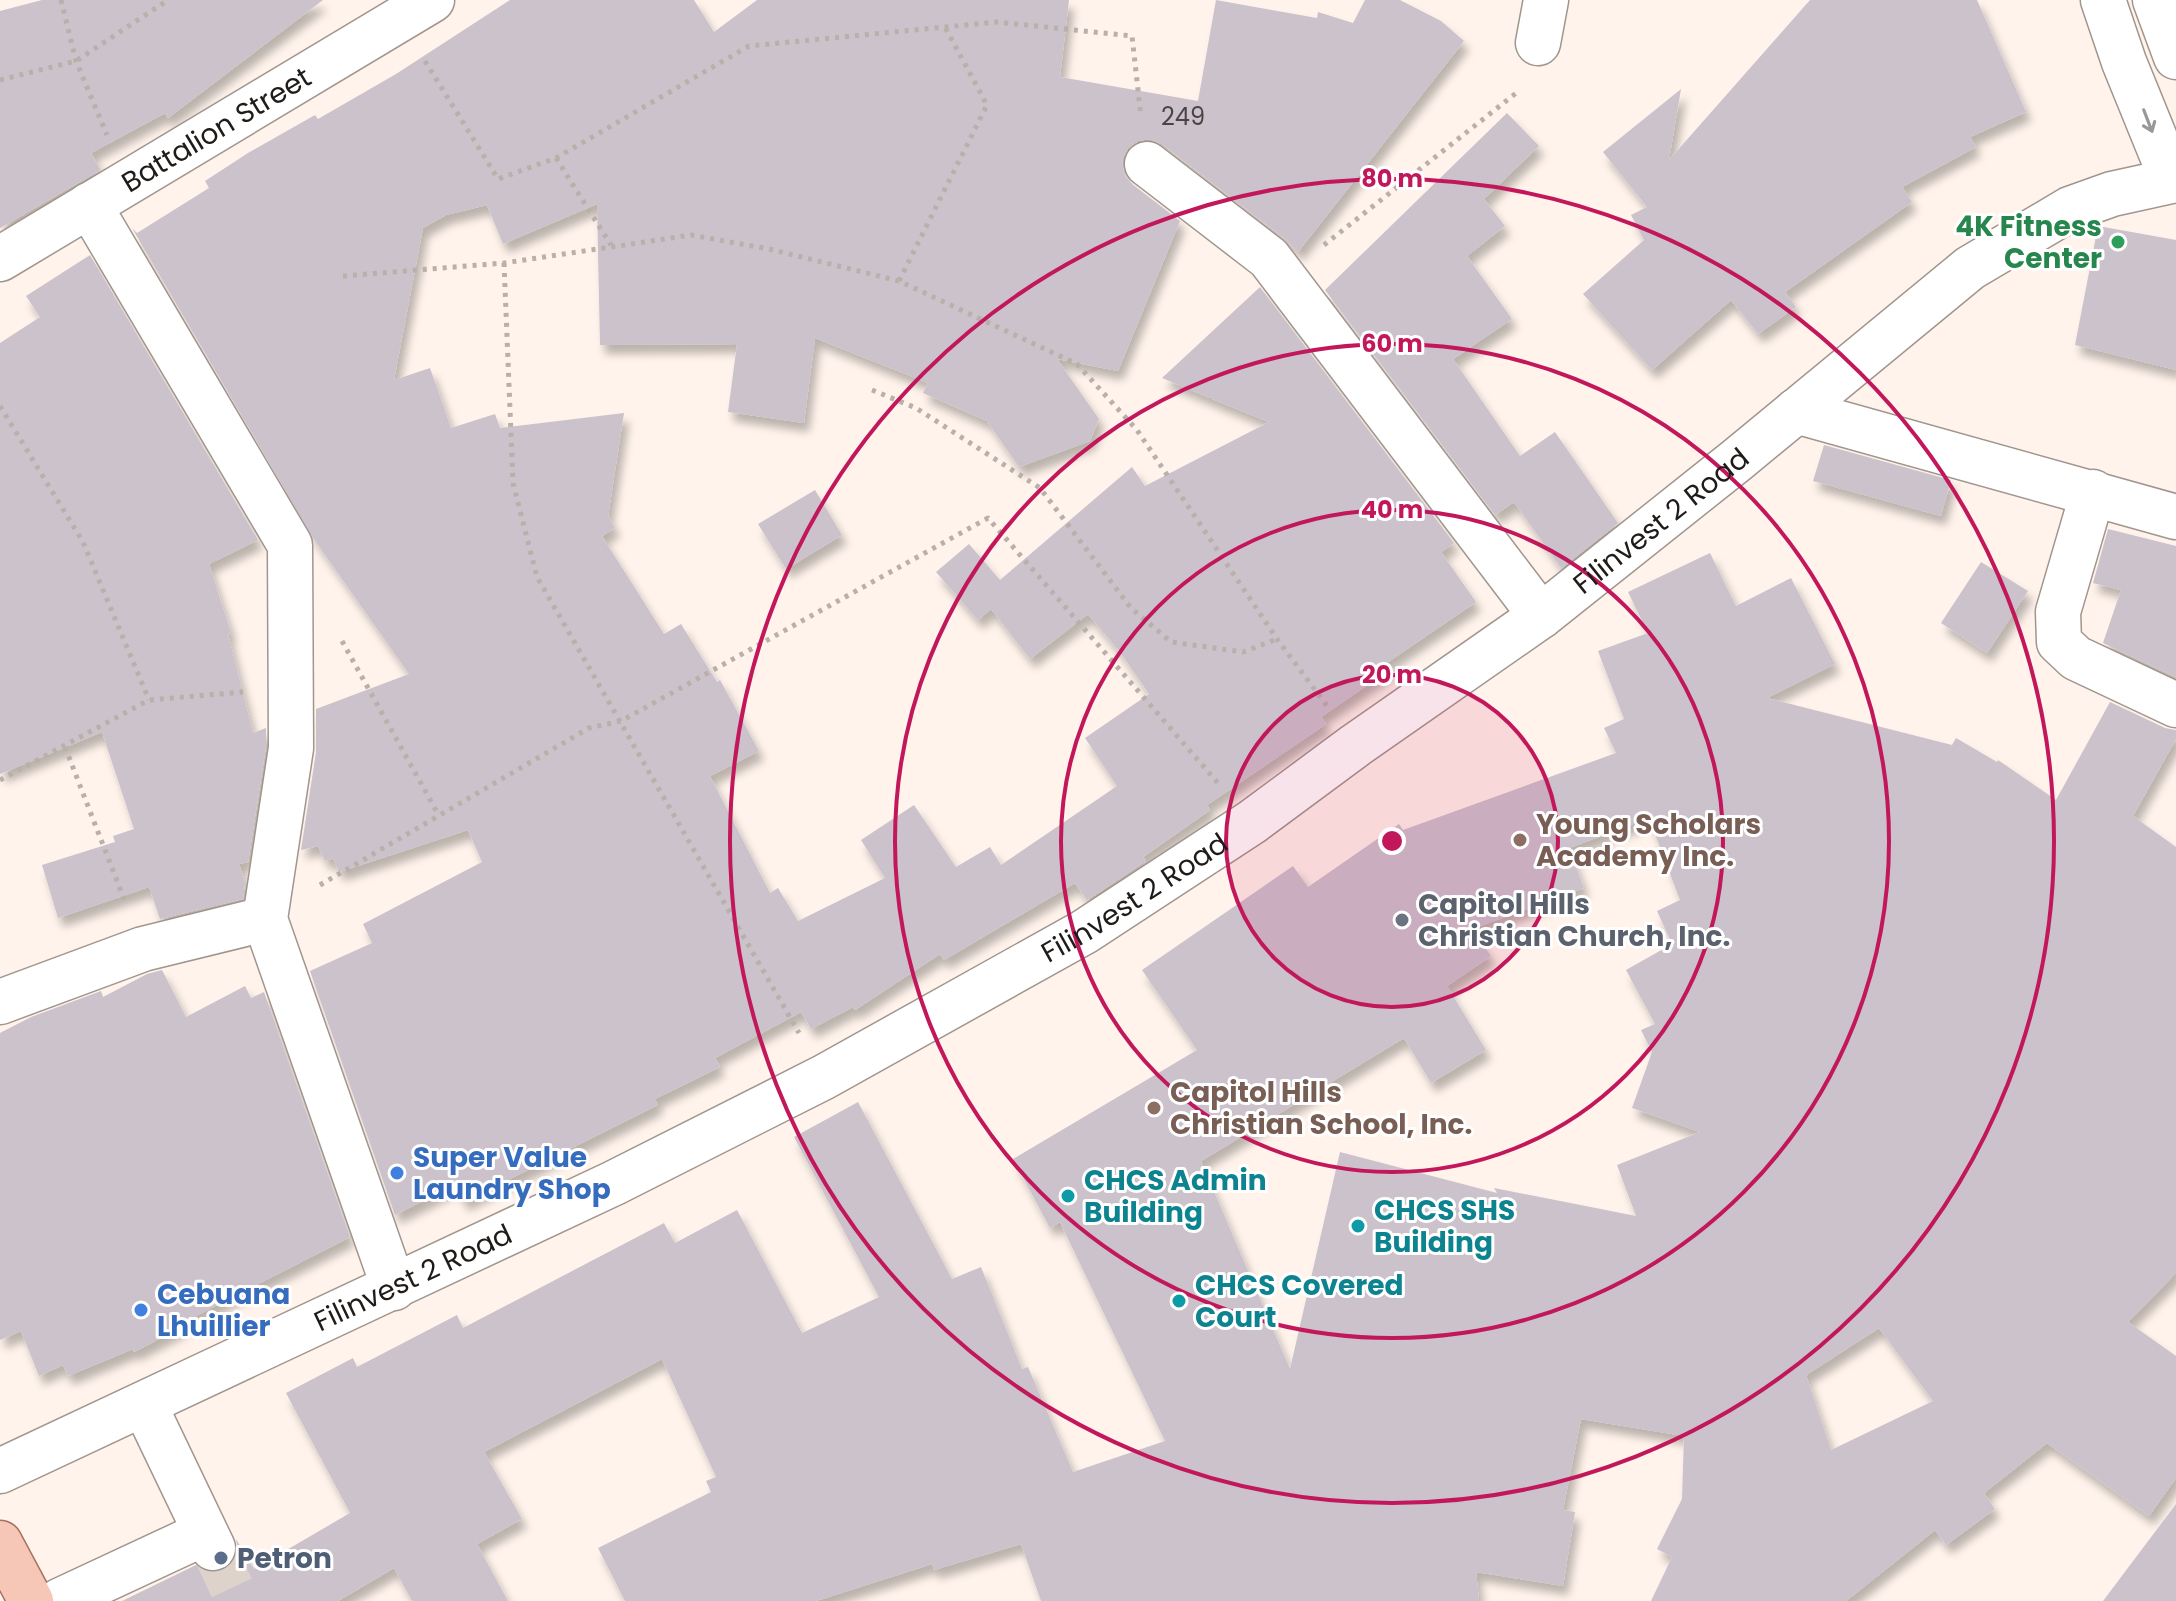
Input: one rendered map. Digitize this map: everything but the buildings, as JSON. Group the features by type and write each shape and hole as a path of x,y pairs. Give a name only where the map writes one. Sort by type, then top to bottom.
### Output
{"main road":[{"path":"0,1543 31,1601"}],"street":[{"path":"1538,43 1546,0"},
{"path":"2103,0 2124,62 2174,180"},
{"path":"2155,0 2176,57"},
{"name":"Battalion Street","path":"0,259 415,10"},
{"path":"1147,164 1269,258 1541,616"},
{"name":"Filinvest 2 Road","path":"0,1471 614,1183 824,1077 1084,932 1252,822 1541,616 1970,268 2070,209 2112,194 2174,180"},
{"path":"89,205 290,545 291,748 265,919 394,1288"},
{"path":"1796,411 2176,517"},
{"path":"2093,492 2058,612 2059,642 2076,658 2176,705"},
{"path":"0,1002 143,949 265,919"},
{"path":"59,1601 209,1540 144,1404"}],"path":[{"path":"61,0 76,61 127,182"},
{"path":"0,80 76,61 168,0"},
{"path":"415,10 498,179 556,158 749,46 997,22 1132,36 1147,164"},
{"path":"899,281 987,105 945,27"},
{"path":"1283,277 1523,87"},
{"path":"556,158 612,246"},
{"path":"343,276 504,263 691,235 769,249 899,281 1077,364 1137,430 1277,639 1356,745"},
{"path":"504,263 513,483 537,577 824,1077"},
{"path":"872,390 916,408 1040,488 1131,608 1171,642 1243,652 1277,639"},
{"path":"0,406 83,542 149,700"},
{"path":"265,919 438,814 589,728 621,721 988,518 1252,822"},
{"path":"342,640 438,814"},
{"path":"0,780 149,700 290,688"},
{"path":"65,747 143,949"}],"tunnel":[{"path":"213,1548 238,1601"}],"place":[{"name":"4K Fitness Center","path":"2118,242"},
{"name":"Young Scholars Academy Inc.","path":"1520,840"},
{"name":"Capitol Hills Christian Church, Inc.","path":"1402,920"},
{"name":"Capitol Hills Christian School, Inc.","path":"1154,1108"},
{"name":"Super Value Laundry Shop","path":"397,1173"},
{"name":"CHCS Admin Building","path":"1068,1196"},
{"name":"CHCS SHS Building","path":"1358,1226"},
{"name":"CHCS Covered Court","path":"1179,1301"},
{"name":"Cebuana Lhuillier","path":"141,1310"},
{"name":"Petron","path":"221,1558"}]}
